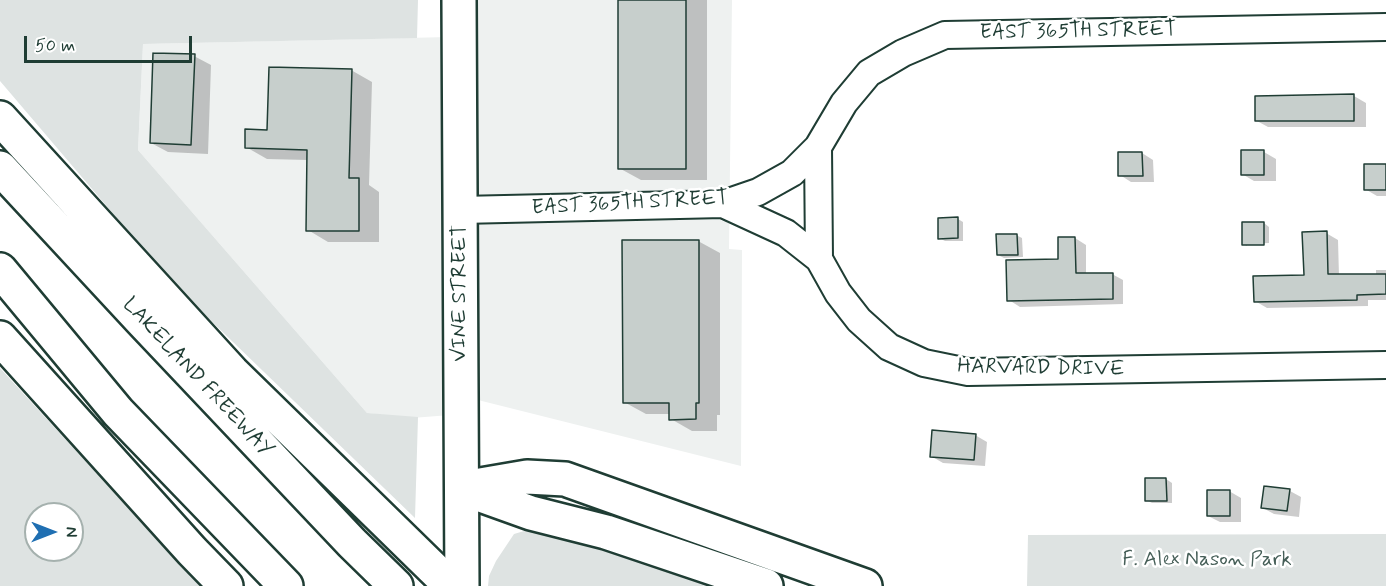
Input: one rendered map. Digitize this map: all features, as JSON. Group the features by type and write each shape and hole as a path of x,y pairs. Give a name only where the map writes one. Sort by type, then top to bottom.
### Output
{"main road":[{"name":"VINE STREET","path":"459,0 462,586"},
{"path":"0,118 232,372 352,492 451,586"},
{"name":"LAKELAND FREEWAY","path":"0,168 352,543 396,586"},
{"path":"0,270 118,412 286,586"},
{"path":"0,338 226,586"},
{"path":"463,488 527,477 565,479 865,586"},
{"path":"463,488 531,513 606,532 766,586"}],"street":[{"name":"EAST 365TH STREET","path":"461,210 723,204 759,192 792,173 818,147 844,103 869,73 903,53 945,34 1386,27"},
{"path":"818,147 819,259"},
{"name":"HARVARD DRIVE","path":"723,204 786,233 819,259 838,293 859,320 890,347 924,363 968,372 1386,365"}],"shaded area":[{"path":"465,0 732,0 729,249 742,250 741,466 470,398"},
{"path":"449,37 450,415 412,418 367,413 138,150 143,44"}],"green space":[{"path":"0,0 418,0 417,38 143,44 138,150 367,413 418,417 415,518 173,284 0,81"},
{"path":"0,368 200,586 0,586"},
{"path":"561,528 718,586 488,586 489,576 496,561 514,534 531,529"},
{"name":"F. Alex Nason Park","path":"1386,534 1386,586 1027,586 1028,535"}],"building":[{"path":"618,0 686,0 686,169 618,169"},
{"path":"153,53 195,54 191,145 150,143"},
{"path":"269,67 352,69 349,178 359,178 359,231 306,231 307,150 245,148 245,129 267,130"},
{"path":"1354,94 1354,121 1255,121 1255,96"},
{"path":"1241,150 1264,150 1264,175 1241,175"},
{"path":"1118,152 1142,152 1143,176 1118,176"},
{"path":"1364,164 1386,164 1386,190 1364,190"},
{"path":"958,217 958,238 938,239 938,218"},
{"path":"1242,222 1264,222 1264,245 1242,245"},
{"path":"1327,231 1328,274 1386,274 1386,294 1357,295 1357,300 1254,302 1253,276 1304,275 1302,232"},
{"path":"996,234 1017,234 1018,255 997,255"},
{"path":"1058,237 1075,237 1076,273 1113,273 1113,299 1007,301 1006,260 1058,259"},
{"path":"622,240 699,240 699,403 696,403 696,419 669,420 669,403 623,403"},
{"path":"932,430 976,434 974,460 930,457"},
{"path":"1145,478 1166,478 1167,501 1145,501"},
{"path":"1264,486 1290,489 1287,511 1261,508"},
{"path":"1207,490 1230,490 1230,516 1207,516"}]}
